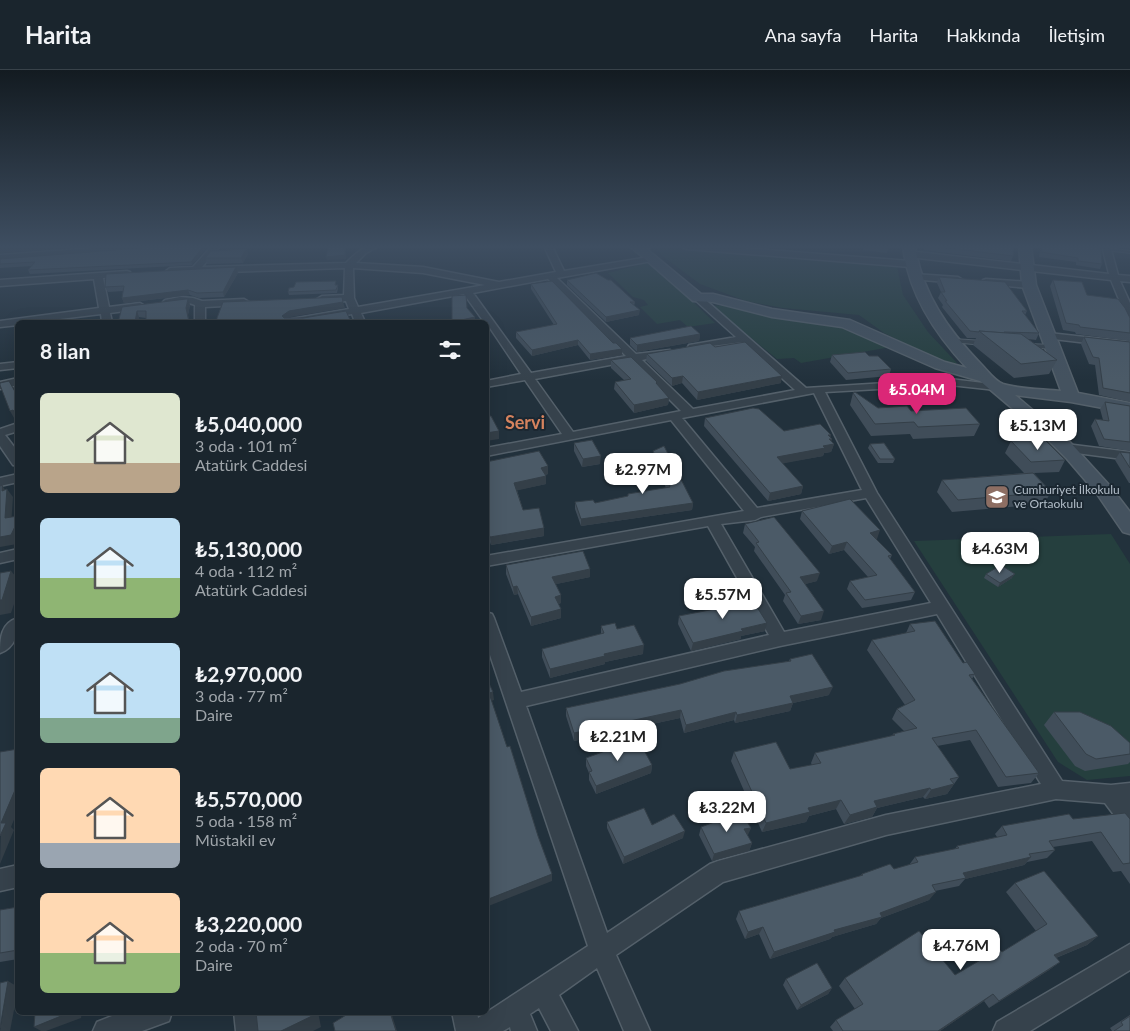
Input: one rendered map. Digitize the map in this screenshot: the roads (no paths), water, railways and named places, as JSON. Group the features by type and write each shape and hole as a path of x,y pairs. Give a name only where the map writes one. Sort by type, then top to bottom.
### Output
{"street":[{"path":"101,291 107,320"},
{"path":"349,291 349,298 359,320"},
{"path":"302,320 466,291 487,320"},
{"path":"571,291 690,413"},
{"path":"691,291 743,339 810,390 870,493 1056,790"},
{"path":"921,291 925,302 954,342 991,383 1086,467 1128,522"},
{"path":"1032,291 1071,397"},
{"path":"1120,291 1130,313"},
{"path":"309,300 349,298"},
{"path":"698,298 713,298 772,313 856,326 940,365 991,383"},
{"path":"33,320 182,300 195,301 200,304 250,302"},
{"path":"200,304 200,320"},
{"path":"0,324 15,322"},
{"path":"489,323 570,436"},
{"path":"489,383 743,339"},
{"path":"1051,341 1130,345"},
{"path":"0,367 15,365"},
{"path":"0,386 15,382"},
{"path":"489,451 810,390 950,382 991,383 1130,408"},
{"path":"674,416 755,514"},
{"path":"0,433 15,428"},
{"path":"0,437 15,458"},
{"path":"1066,448 1130,456"},
{"path":"0,482 15,479"},
{"path":"489,560 870,493"},
{"path":"712,522 780,639"},
{"path":"0,558 15,555"},
{"path":"515,701 780,639 942,608"},
{"path":"489,627 602,951 637,1031"},
{"path":"0,646 15,628"},
{"path":"480,1031 520,1020 543,991 718,872 886,825 1056,790 1120,793 1130,820"},
{"path":"0,880 15,877"},
{"path":"1006,1031 1130,956"},
{"path":"543,991 565,1031"},
{"path":"106,1031 151,1015"},
{"path":"247,1015 249,1031"},
{"path":"465,1015 469,1031"}],"lane":[{"path":"1017,345 1051,341"},
{"path":"954,342 990,344"}],"place":[{"name":"Cumhuriyet İlkokulu ve Ortaokulu","path":"997,497"}],"district":[{"name":"Servi","path":"525,423"}]}
